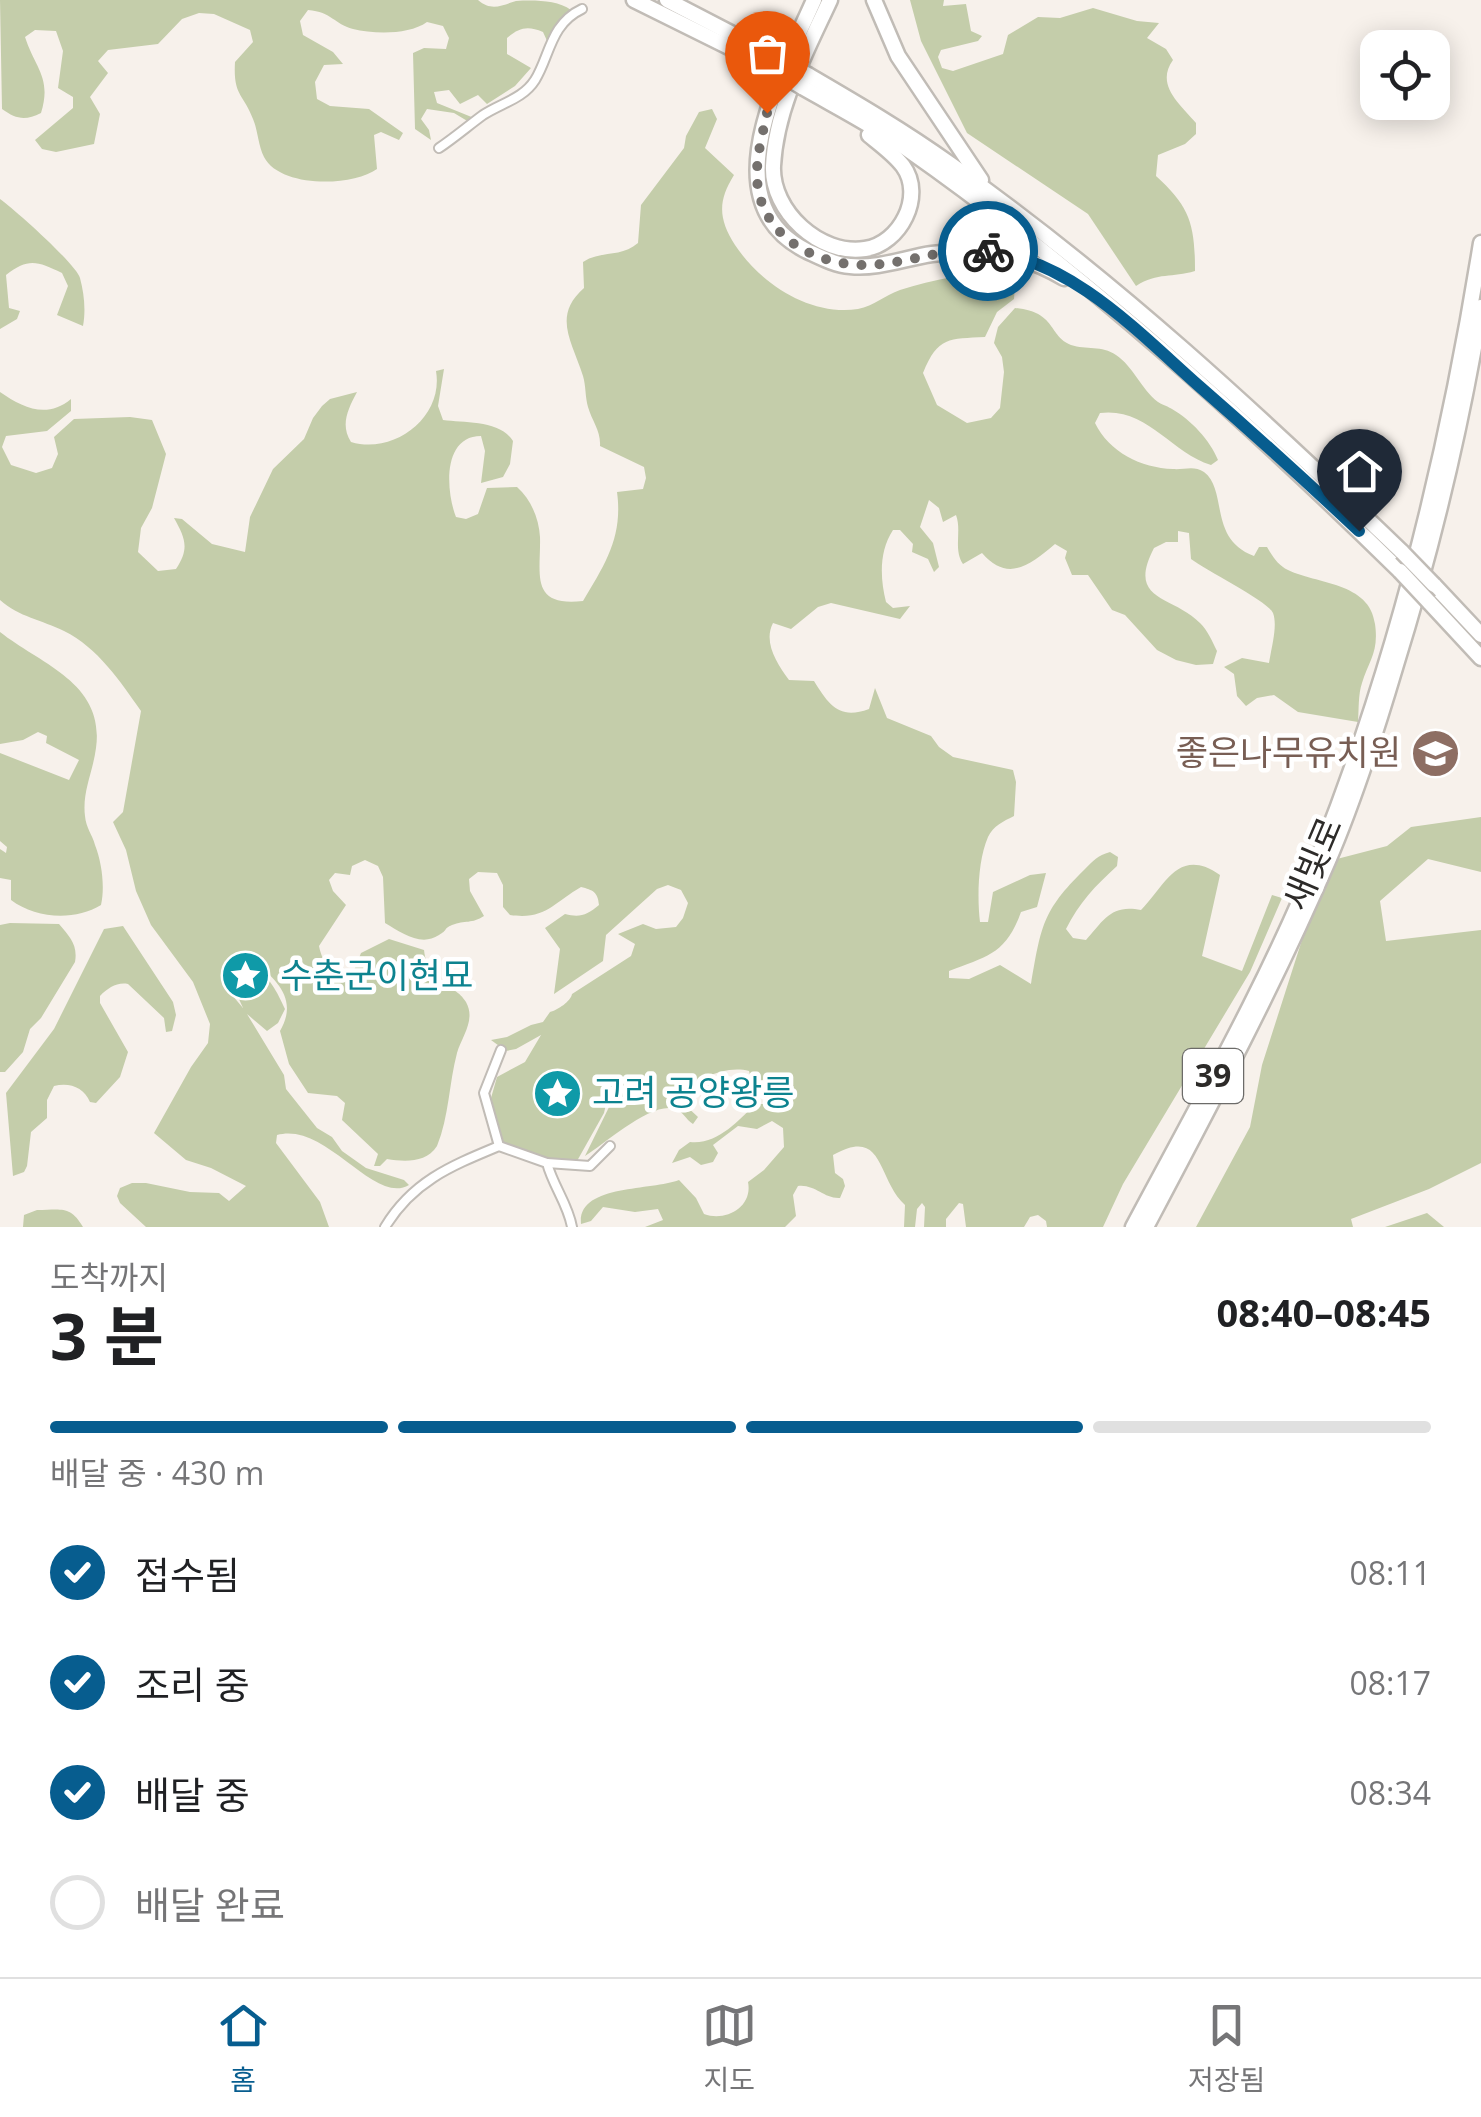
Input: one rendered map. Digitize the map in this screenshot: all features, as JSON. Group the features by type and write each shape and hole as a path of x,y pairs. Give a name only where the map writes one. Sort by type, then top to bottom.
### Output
{"highway":[{"path":"634,0 772,62"},
{"path":"667,0 805,81 882,119 990,193 1069,254 1229,392 1402,552 1481,635"},
{"path":"814,0 777,82 758,155 758,188 766,217 789,242 848,266 949,252 981,250 1010,254 1050,270 1110,308"},
{"path":"805,81 905,168 910,204 903,224 887,240 866,249 840,248 799,226 781,203 773,169 790,88 830,0"},
{"path":"874,0 907,71 990,193"},
{"path":"840,109 905,148 1034,244 1110,308 1279,456 1400,570 1481,658"},
{"name":"새빛로","path":"1134,1227 1330,858 1405,620 1462,388 1481,243"},
{"name":"새빛로","path":"1465,371 1481,307"},
{"name":"새빛로","path":"1146,1227 1244,1040 1300,910"}],"street":[{"path":"439,148 485,114 520,96 536,78 554,36 573,14 582,10"},
{"path":"498,1146 484,1093 501,1050"},
{"path":"385,1227 400,1202 444,1169 498,1146 547,1163 590,1166 610,1146"},
{"path":"547,1163 558,1195 569,1208 572,1227"}],"green space":[{"path":"0,0 478,0 492,7 516,1 552,2 571,10 548,43 543,32 533,29 520,30 507,38 507,54 531,68 515,86 487,104 478,95 460,104 449,90 434,92 437,103 474,118 469,122 454,113 427,109 421,119 431,140 415,129 413,53 424,48 446,49 449,38 443,26 427,22 401,31 371,32 347,27 308,10 300,21 303,35 333,52 343,64 324,65 315,82 317,99 330,106 369,109 403,133 399,140 381,132 374,135 377,169 351,179 317,181 285,174 264,157 236,82 235,62 253,42 250,30 214,14 199,13 182,19 158,44 108,50 98,61 108,73 90,97 100,114 94,144 56,152 42,149 35,140 73,108 73,97 58,88 63,51 56,31 35,30 25,37 45,91 41,113 21,118 2,109"},
{"path":"910,0 944,0 943,6 966,4 971,31 982,36 978,41 941,50 938,57 942,68 953,71 1003,54 1008,35 1038,17 1060,18 1093,8 1159,23 1147,38 1166,49 1173,60 1168,69 1168,86 1196,123 1196,134 1185,144 1158,155 1156,176 1188,217 1195,271 1158,277 1136,286 1088,214 967,133 921,41"},
{"path":"712,109 717,119 705,148 734,175 723,201 725,226 746,259 773,284 822,307 858,309 913,286 1005,266 1015,286 1014,299 997,312 985,337 946,342 928,361 923,373 937,405 967,423 991,418 1000,408 1004,372 994,343 998,327 1015,308 1038,314 1071,345 1105,350 1122,360 1152,397 1199,431 1218,460 1211,465 1196,459 1131,417 1100,413 1095,423 1117,450 1149,465 1204,472 1215,490 1224,527 1240,548 1254,556 1259,547 1267,547 1284,568 1353,592 1371,610 1376,642 1361,688 1358,722 1298,712 1274,695 1257,698 1246,706 1237,696 1234,674 1224,667 1242,658 1269,663 1273,613 1191,559 1189,533 1178,531 1178,542 1154,548 1146,579 1156,595 1203,626 1217,651 1213,664 1176,660 1157,650 1125,615 1112,610 1088,575 1072,575 1065,558 1067,551 1055,544 1019,568 1001,567 982,553 963,564 956,515 943,522 939,508 929,500 920,527 933,543 939,567 934,572 928,559 912,552 913,544 900,530 893,530 885,547 882,574 886,602 893,608 910,606 900,619 831,603 818,607 791,629 773,623 770,630 773,653 789,680 814,681 836,708 850,713 869,709 875,688 887,718 931,736 953,757 1013,770 1014,816 993,830 982,856 980,922 988,922 993,892 1030,875 1046,873 1037,907 1021,912 1009,937 994,952 949,971 949,978 969,979 1000,965 1031,984 1041,934 1051,909 1090,864 1110,852 1118,857 1117,866 1088,895 1071,920 1066,929 1073,938 1086,940 1103,920 1122,909 1141,910 1165,881 1183,867 1206,867 1220,875 1202,956 1242,971 1272,895 1282,898 1250,972 1123,1184 1103,1227 1047,1227 1038,1215 1030,1217 1024,1227 966,1227 963,1204 959,1203 946,1219 946,1227 924,1227 922,1203 917,1209 915,1227 904,1227 905,1205 878,1159 862,1147 833,1155 835,1173 845,1186 840,1198 798,1186 793,1195 796,1216 785,1227 645,1227 663,1220 658,1209 635,1212 603,1207 591,1221 581,1224 583,1211 603,1195 679,1180 696,1198 704,1214 729,1214 746,1199 748,1182 784,1147 783,1128 772,1121 757,1129 738,1126 713,1145 718,1153 713,1162 701,1165 690,1157 672,1163 679,1150 690,1142 718,1136 756,1104 772,1104 784,1091 769,1078 759,1081 753,1089 748,1086 749,1071 740,1070 712,1075 689,1090 683,1097 684,1104 698,1117 693,1124 675,1109 654,1111 585,1156 611,1103 607,1100 604,1113 577,1161 538,1158 503,1145 489,1105 497,1077 525,1062 541,1035 506,1051 491,1040 543,1022 572,994 631,956 635,944 618,934 643,924 656,929 676,927 688,903 681,890 668,885 657,889 606,935 603,961 554,994 560,949 545,928 565,914 579,916 595,908 599,905 594,892 581,887 541,913 510,915 503,907 503,885 497,873 478,872 469,879 470,891 484,916 452,925 425,940 385,923 383,877 378,866 365,860 352,866 350,875 335,873 329,880 346,905 319,946 330,967 346,973 353,973 361,953 389,939 424,950 436,979 466,1002 469,1022 457,1053 437,1146 421,1158 387,1159 374,1166 378,1154 342,1120 345,1103 337,1096 308,1093 289,1064 280,1031 287,1010 286,1001 278,984 254,961 228,966 223,975 227,989 243,1008 229,977 234,969 244,967 260,972 277,992 285,1009 278,1023 267,1031 247,1014 284,1075 286,1089 317,1128 366,1168 409,1185 395,1188 380,1184 313,1140 295,1134 277,1135 276,1143 320,1202 329,1227 146,1227 120,1203 120,1188 146,1183 219,1193 229,1201 246,1186 186,1160 154,1133 208,1043 210,1024 193,982 151,925 113,822 123,812 141,711 87,646 0,600 0,392 17,403 44,410 71,399 71,411 47,431 6,436 2,447 11,465 36,473 52,468 58,454 54,437 74,419 152,420 166,454 152,508 141,528 138,552 158,571 176,569 183,555 183,537 174,518 182,519 212,544 245,552 250,517 273,469 304,439 313,418 330,399 357,392 346,423 351,442 384,443 413,429 424,417 436,388 436,371 444,369 438,406 443,420 491,426 513,441 510,464 503,477 481,483 485,451 481,436 468,438 459,445 453,455 449,480 456,517 466,519 478,514 487,488 517,487 530,503 538,523 540,575 546,593 554,599 583,601 615,536 617,492 643,489 646,478 644,467 600,446 567,329 569,309 584,288 583,262 625,251 638,243 641,205 684,148 699,112"},
{"path":"0,199 76,271 83,296 83,326 57,315 68,286 62,273 34,263 6,275 9,308 20,311 17,319 0,329"},
{"path":"0,632 67,678 91,707 96,748 84,807 103,883 101,905 79,914 56,916 21,906 11,900 11,880 0,878 0,849 6,853 7,847 0,841 0,753 69,780 79,760 46,743 47,736 38,732 23,740 0,744"},
{"path":"1481,817 1481,872 1428,859 1380,901 1386,941 1481,930 1481,1163 1429,1189 1351,1219 1353,1227 1196,1227 1250,1127 1262,1065 1301,943 1333,860 1387,846 1411,827"},
{"path":"59,924 72,942 76,956 41,1018 30,1029 23,1052 5,1072 0,1072 0,925"},
{"path":"123,926 173,1002 176,1015 172,1031 166,1032 164,1018 128,984 116,985 103,993 100,1003 128,1052 120,1077 96,1103 75,1087 54,1086 47,1100 47,1118 31,1132 27,1166 24,1172 13,1176 6,1093 54,1029 104,929"},
{"path":"37,1210 69,1212 83,1227 23,1227 24,1215"},
{"path":"1427,1213 1444,1227 1385,1227"}],"way so far":[{"path":"767,113 758,155 758,188 766,217 789,242 848,266 988,251"}],"place":[{"name":"좋은나무유치원","path":"1436,753"},
{"name":"수춘군이현묘","path":"245,976"},
{"name":"고려 공양왕릉","path":"557,1093"}],"route":[{"path":"988,251 1010,254 1050,270 1110,308 1359,531"}]}
